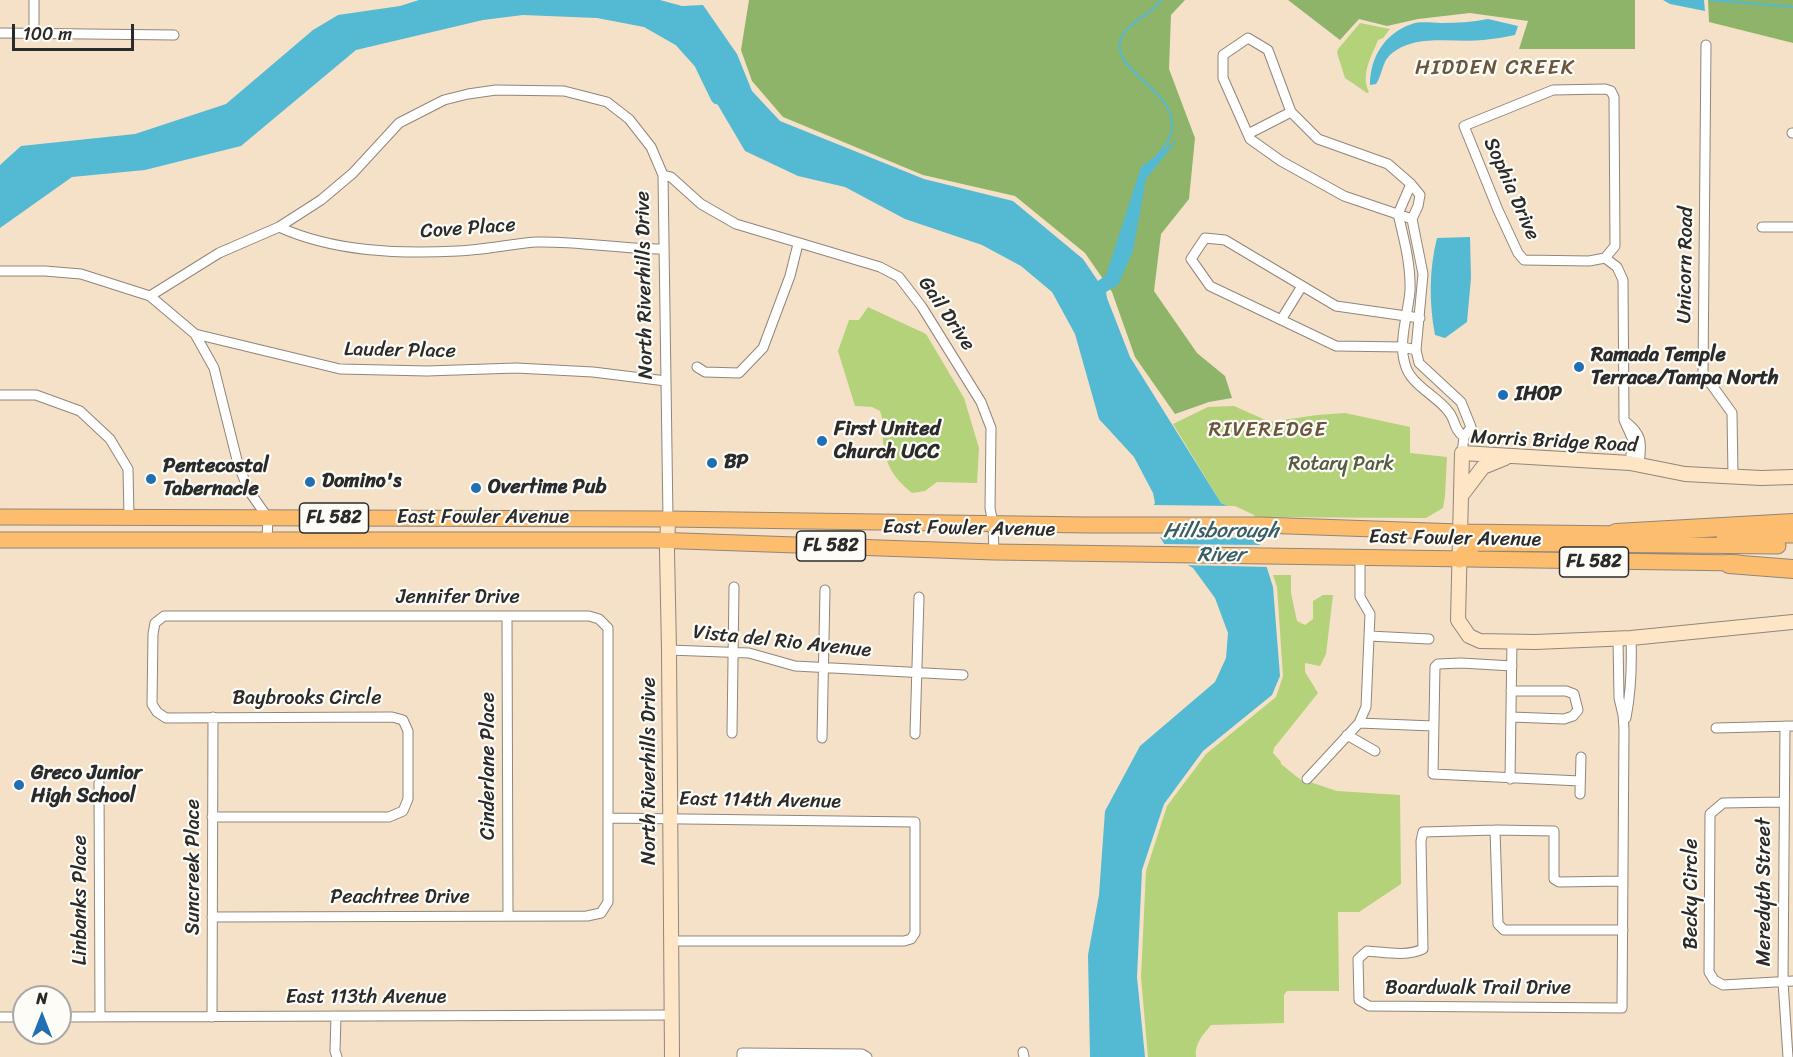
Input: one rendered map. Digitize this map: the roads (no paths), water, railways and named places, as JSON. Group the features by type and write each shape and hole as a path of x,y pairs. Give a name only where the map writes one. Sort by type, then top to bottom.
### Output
{"highway":[{"path":"1616,533 1793,523"},
{"path":"1729,564 1793,569"}],"main road":[{"name":"East Fowler Avenue","path":"0,517 669,519 1260,525 1460,532 1793,535"},
{"name":"East Fowler Avenue","path":"0,540 668,540 994,552 1729,564 1793,562"},
{"path":"1459,560 1467,549 1477,543 1793,546"}],"street":[{"path":"34,0 34,35"},
{"path":"0,33 174,35"},
{"path":"1412,219 1344,196 1281,161 1250,139 1223,78 1223,55 1248,38 1268,50 1291,112 1318,139 1388,165 1411,184 1420,195 1412,219 1423,274 1416,350 1419,363 1461,402 1471,427 1464,437 1462,453"},
{"name":"Unicorn Road","path":"1706,45 1703,373 1732,412 1732,476"},
{"name":"Sophia Drive","path":"1605,89 1611,91 1614,97 1615,246 1605,258 1589,261 1524,260 1518,253 1498,210 1464,126 1553,90 1605,89"},
{"name":"North Riverhills Drive","path":"150,296 219,253 279,227 321,200 353,173 399,123 444,100 496,90 564,91 607,102 629,119 651,147 663,176 669,519 672,1057"},
{"path":"1248,134 1291,112"},
{"name":"Gail Drive","path":"663,176 671,177 701,204 735,225 880,267 899,277 922,307 978,396 991,428 990,508 994,552"},
{"path":"1411,184 1398,214 1407,252 1410,289 1403,347 1405,365 1411,377 1450,412 1457,432 1464,437"},
{"name":"Cove Place","path":"279,227 301,237 340,246 393,251 460,251 534,242 578,242 663,249"},
{"path":"1762,227 1793,227"},
{"path":"1416,350 1403,347 1336,346 1210,286 1191,258 1205,238 1226,240 1336,306 1420,318"},
{"path":"697,367 705,372 739,373 763,348 790,276 798,243"},
{"path":"1407,252 1419,250"},
{"path":"1605,258 1617,267 1623,280 1624,420 1633,440 1634,464"},
{"path":"0,271 81,274 150,296"},
{"path":"1281,320 1302,286"},
{"name":"Lauder Place","path":"150,296 195,334 340,369 427,371 516,368 593,372 666,381"},
{"path":"195,334 214,368 238,464 249,491 268,518 267,539"},
{"path":"0,395 36,395 80,411 110,439 128,469 129,517"},
{"name":"Morris Bridge Road","path":"1793,477 1685,474 1634,464 1462,453 1458,620 1469,636 1480,641 1624,639 1793,622"},
{"path":"1461,496 1483,467 1510,455"},
{"path":"1307,779 1359,723 1366,707 1370,614 1360,597 1360,559"},
{"path":"732,733 734,587"},
{"path":"822,738 825,590"},
{"path":"915,734 919,597"},
{"name":"Jennifer Drive","path":"213,717 166,718 157,712 152,704 153,634 155,623 164,616 589,616 599,619 608,628 608,902 602,913 587,916"},
{"name":"Cinderlane Place","path":"507,616 508,916"},
{"path":"1369,636 1429,639"},
{"name":"Boardwalk Trail Drive","path":"1623,881 1559,882 1554,879 1554,831 1423,832 1421,841 1423,949 1401,953 1367,951 1362,954 1358,959 1359,1000 1369,1006 1622,1008 1623,930 1624,729 1632,669 1624,639"},
{"path":"1510,779 1512,641"},
{"name":"Vista del Rio Avenue","path":"669,650 733,651 789,664 824,668 963,675"},
{"path":"1512,666 1461,663 1438,664 1435,667 1433,774 1580,782"},
{"path":"1511,692 1566,691 1574,694 1578,710 1573,716 1564,719 1511,717"},
{"name":"Baybrooks Circle","path":"212,817 389,817 403,812 408,799 408,731 403,720 392,717 213,717"},
{"name":"Suncreek Place","path":"212,1017 213,717"},
{"path":"1359,723 1433,726"},
{"path":"1716,728 1789,726"},
{"name":"Meredyth Street","path":"1788,1057 1783,802 1789,726"},
{"path":"1347,735 1375,751"},
{"path":"1580,794 1581,757"},
{"name":"Linbanks Place","path":"99,783 100,1017"},
{"name":"Becky Circle","path":"1783,802 1723,803 1710,814 1709,972 1714,980 1723,985 1788,981"},
{"name":"East 114th Avenue","path":"609,818 911,820 915,822 915,933 911,939 904,941 672,941"},
{"path":"1495,830 1498,924 1504,930 1623,930"},
{"name":"Peachtree Drive","path":"212,917 587,916"},
{"name":"East 113th Avenue","path":"72,1017 672,1015"},
{"path":"336,1016 335,1051 337,1057"},
{"path":"742,1057 742,1053 862,1054 867,1057"}],"water":[{"name":"Hillsborough River","path":"419,0 660,0 682,6 703,5 737,54 752,91 780,121 924,179 1013,201 1083,259 1098,281 1106,275 1141,167 1178,139 1146,179 1133,251 1118,285 1106,292 1107,298 1130,357 1221,503 1251,517 1273,587 1280,676 1272,695 1203,751 1164,804 1142,870 1137,977 1145,1057 1090,1057 1088,955 1099,895 1105,811 1140,746 1215,682 1226,658 1228,633 1215,598 1193,568 1171,556 1147,514 1155,503 1153,493 1134,457 1099,419 1075,334 1052,292 1021,266 982,245 905,219 845,187 798,176 745,151 712,95 707,63 644,27 597,18 523,15 483,20 356,50 241,146 145,170 72,177 0,228 0,165 21,146 135,134 226,104 313,30 338,15 400,6"},
{"path":"1663,0 1704,0 1705,11 1670,4"},
{"path":"1488,19 1518,26 1515,35 1483,40 1434,40 1410,44 1390,55 1385,61 1376,84 1370,85 1373,65 1381,47 1402,28 1419,23 1459,23"},
{"path":"1470,237 1471,278 1467,322 1445,338 1435,335 1431,287 1432,262 1437,238"}],"waterway":[{"path":"1157,156 1171,134 1170,112 1163,101 1126,62 1121,52 1120,42 1122,35 1161,0"},
{"path":"1711,0 1793,7"},
{"name":"Hillsborough River","path":"683,42 701,62 718,97"}],"place":[{"name":"Ramada Temple Terrace/Tampa North","path":"1579,367"},
{"name":"IHOP","path":"1503,395"},
{"name":"First United Church UCC","path":"822,441"},
{"name":"BP","path":"712,463"},
{"name":"Pentecostal Tabernacle","path":"151,479"},
{"name":"Domino's","path":"310,482"},
{"name":"Overtime Pub","path":"476,488"},
{"name":"Greco Junior High School","path":"19,785"}],"district":[{"name":"HIDDEN CREEK","path":"1495,69"},
{"name":"RIVEREDGE","path":"1268,431"}],"park label":[{"name":"Rotary Park","path":"1341,465"}]}
